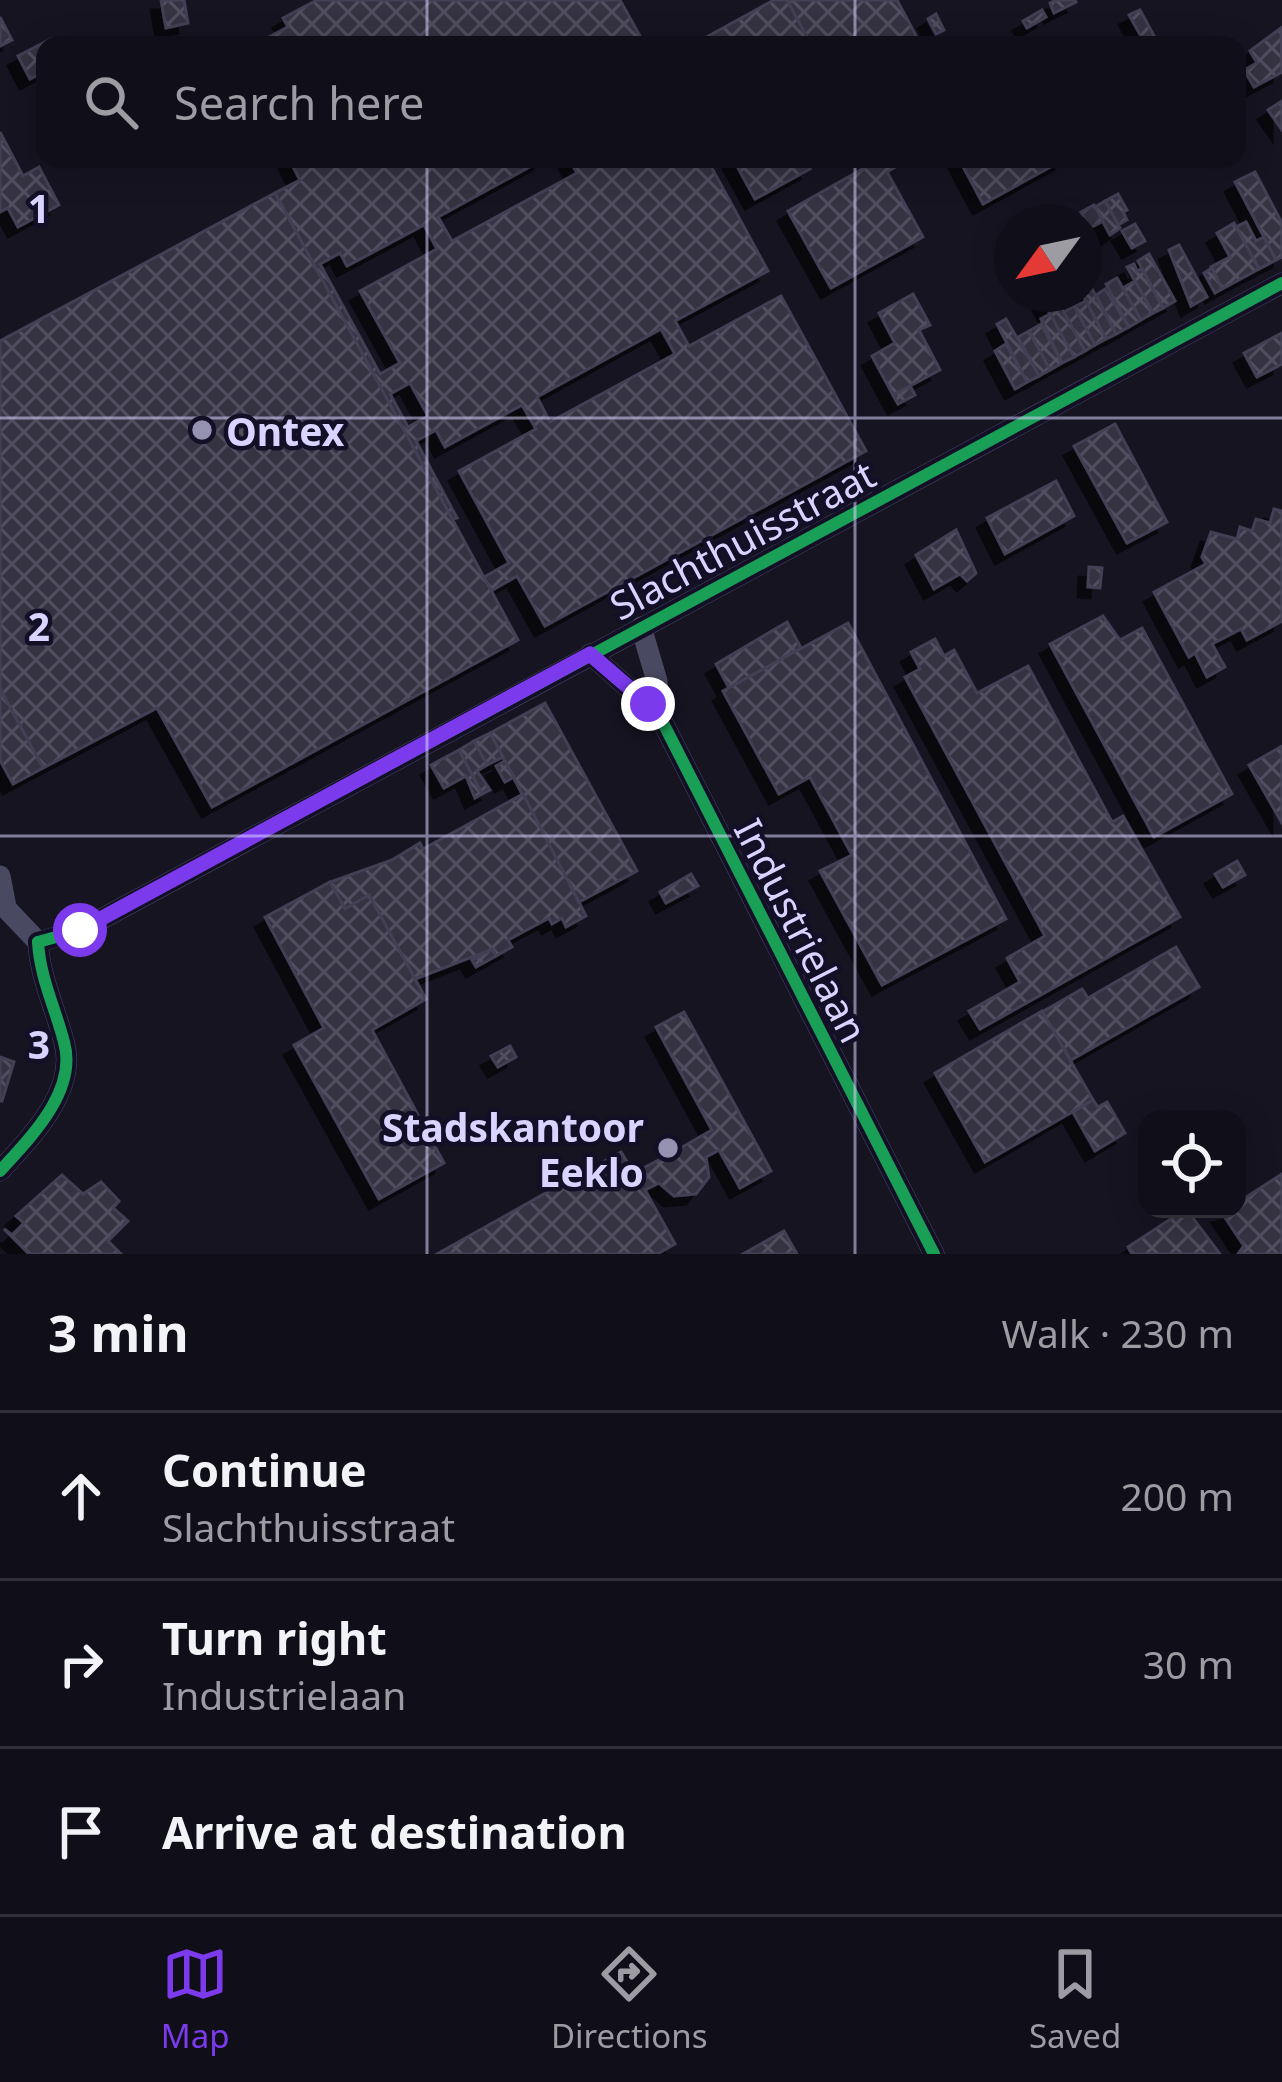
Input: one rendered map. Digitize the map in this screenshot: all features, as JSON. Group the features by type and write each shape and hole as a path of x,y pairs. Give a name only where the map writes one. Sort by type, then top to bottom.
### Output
{"street":[{"name":"Slachthuisstraat","path":"38,942 80,930 1282,283"},
{"name":"Industrielaan","path":"641,627 656,680 659,716"},
{"name":"Industrielaan","path":"590,654 659,716 934,1254"},
{"path":"0,876 3,904 38,942 39,969 67,1048 63,1081 44,1123 0,1171"}],"building":[{"path":"161,0 184,0 188,23 166,28"},
{"path":"317,0 620,0 640,36 271,36 288,27 283,18"},
{"path":"774,0 787,0 806,36 708,36"},
{"path":"787,0 897,0 916,36 806,36"},
{"path":"1076,2 1054,13 1050,3"},
{"path":"1042,10 1046,17 1027,28 1023,21"},
{"path":"1140,10 1154,36 1141,36 1129,15"},
{"path":"936,14 944,30 936,34 928,19"},
{"path":"0,17 12,40 0,46"},
{"path":"1281,28 1282,72 1254,87 1246,73 1257,63 1250,51"},
{"path":"36,47 36,76 30,79 18,56"},
{"path":"1282,101 1282,130 1268,110"},
{"path":"0,132 23,176 40,168 59,205 18,227 8,208 0,212"},
{"path":"294,168 528,168 438,217 452,241 577,173 574,168 712,168 768,271 675,321 689,346 781,296 866,451 545,626 517,576 491,591 484,577 509,563 459,471 536,429 522,405 445,447 436,430 416,441 457,518 452,519 275,193 300,180","holes":["424,225 437,249 360,291 400,363 380,374 320,264 340,253 347,266","661,329 675,354 550,422 537,397","410,383 428,416 408,427 390,394"]},
{"path":"738,168 810,168 810,169 755,199"},
{"path":"864,168 894,168 887,172 923,237 831,288 788,211"},
{"path":"964,168 1049,168 983,204"},
{"path":"1255,172 1282,223 1282,257 1276,260 1235,182"},
{"name":"Ontex","path":"275,193 518,640 212,807 157,708 43,768 0,688 0,341"},
{"path":"1118,194 1127,220 1118,225 1105,201"},
{"path":"1105,201 1120,228 1110,235 1102,220 1100,204"},
{"path":"1246,222 1256,241 1264,237 1276,260 1259,269 1236,227"},
{"path":"1234,223 1259,269 1222,289 1211,267 1230,257 1217,233"},
{"path":"1135,224 1145,241 1132,248 1122,231"},
{"path":"1179,245 1207,297 1191,306 1169,250"},
{"path":"1149,254 1175,301 1163,308 1138,261"},
{"path":"1134,264 1137,271 1142,269 1163,308 1153,313 1127,267"},
{"path":"1212,268 1222,289 1215,293 1204,273"},
{"path":"1117,278 1141,320 1129,327 1106,284"},
{"path":"1135,281 1153,313 1141,320 1123,288"},
{"path":"1105,289 1129,327 1116,334 1102,307"},
{"path":"913,294 930,325 919,330 940,370 893,395 872,356 895,343 879,313"},
{"path":"1102,308 1116,334 1106,339 1092,312 1102,312"},
{"path":"1049,312 1063,312 1085,351 1074,357"},
{"path":"1064,312 1077,312 1095,345 1085,351"},
{"path":"1077,312 1092,312 1106,339 1095,345"},
{"path":"1050,314 1074,357 1062,363 1041,319"},
{"path":"1006,319 1039,376 1027,382 997,324"},
{"path":"1041,324 1062,363 1050,370 1029,331"},
{"path":"1029,331 1050,370 1039,376 1018,337"},
{"path":"1282,333 1282,364 1257,377 1244,353"},
{"path":"1006,344 1027,382 1015,389 995,351"},
{"path":"910,386 915,395 898,404 893,395"},
{"path":"1115,424 1167,522 1127,543 1074,446"},
{"path":"1056,481 1074,516 1005,554 987,518"},
{"path":"1274,509 1282,511 1282,621 1247,640 1241,629 1212,644 1225,667 1207,677 1195,653 1189,657 1154,592 1206,564 1202,557 1211,532 1237,539 1240,527 1252,531 1256,519 1270,523"},
{"path":"956,530 976,573 967,581 960,574 934,589 916,555"},
{"path":"1089,567 1102,568 1100,588 1088,587"},
{"path":"1103,616 1120,640 1142,628 1232,794 1154,837 1050,644"},
{"path":"787,622 801,648 729,688 716,664"},
{"path":"848,623 1006,919 882,985 820,871 852,855 810,777 779,794 723,691"},
{"path":"935,639 944,656 954,650 977,693 1028,666 1112,822 1123,816 1180,917 980,1029 969,1011 1020,982 1007,958 1045,936 905,677 920,669 911,652"},
{"path":"0,689 43,768 13,784 0,760"},
{"path":"545,703 637,871 579,902 490,733"},
{"path":"490,733 503,757 487,765 474,741"},
{"path":"474,741 487,765 477,771 490,790 482,794 459,750"},
{"path":"1282,746 1282,823 1249,765"},
{"path":"459,750 482,794 475,798 466,776 444,788 431,765"},
{"path":"505,761 514,777 505,782 496,766"},
{"path":"523,794 586,916 566,927 562,918 552,924 549,918 508,940 512,947 496,956 492,949 415,979 369,895 345,909 330,882 392,860 420,843 423,849"},
{"path":"1237,861 1245,875 1223,887 1215,874"},
{"path":"691,874 698,886 666,903 660,892"},
{"path":"330,882 345,909 369,895 426,999 372,1030 444,1163 379,1199 294,1045 324,1028 265,917"},
{"path":"1176,947 1199,987 1071,1060 1042,1012 1082,989 1088,998"},
{"path":"492,949 496,956 476,967 472,960"},
{"path":"1042,1011 1093,1100 985,1162 935,1073"},
{"path":"684,1012 771,1171 740,1188 719,1150 706,1157 709,1177 696,1194 674,1196 659,1183 645,1190 675,1244 657,1254 437,1254 576,1176 582,1185 588,1182 583,1173 621,1152 634,1173 668,1155 672,1145 677,1150 712,1130 656,1027"},
{"path":"510,1046 516,1057 498,1067 491,1056"},
{"path":"0,1057 14,1062 2,1101 0,1101"},
{"path":"1093,1100 1098,1107 1107,1102 1125,1133 1095,1151 1073,1112"},
{"path":"1282,1174 1282,1254 1238,1254 1244,1246 1225,1218 1246,1218 1246,1197"},
{"path":"62,1175 83,1194 101,1182 119,1201 113,1208 128,1221 108,1241 121,1254 29,1254 4,1229 12,1235 24,1223 16,1216"},
{"path":"1172,1218 1193,1218 1220,1254 1132,1254 1128,1247"},
{"path":"784,1231 797,1254 743,1254"}],"cycle path":[{"path":"38,942 81,930 1282,283"},
{"path":"590,654 659,715 934,1254"},
{"path":"0,1171 48,1112 64,1078 64,1042 38,942"}],"place":[{"name":"Ontex","path":"202,430"},
{"name":"Stadskantoor Eeklo","path":"668,1148"}],"route":[{"path":"80,930 590,654 648,704"}]}
